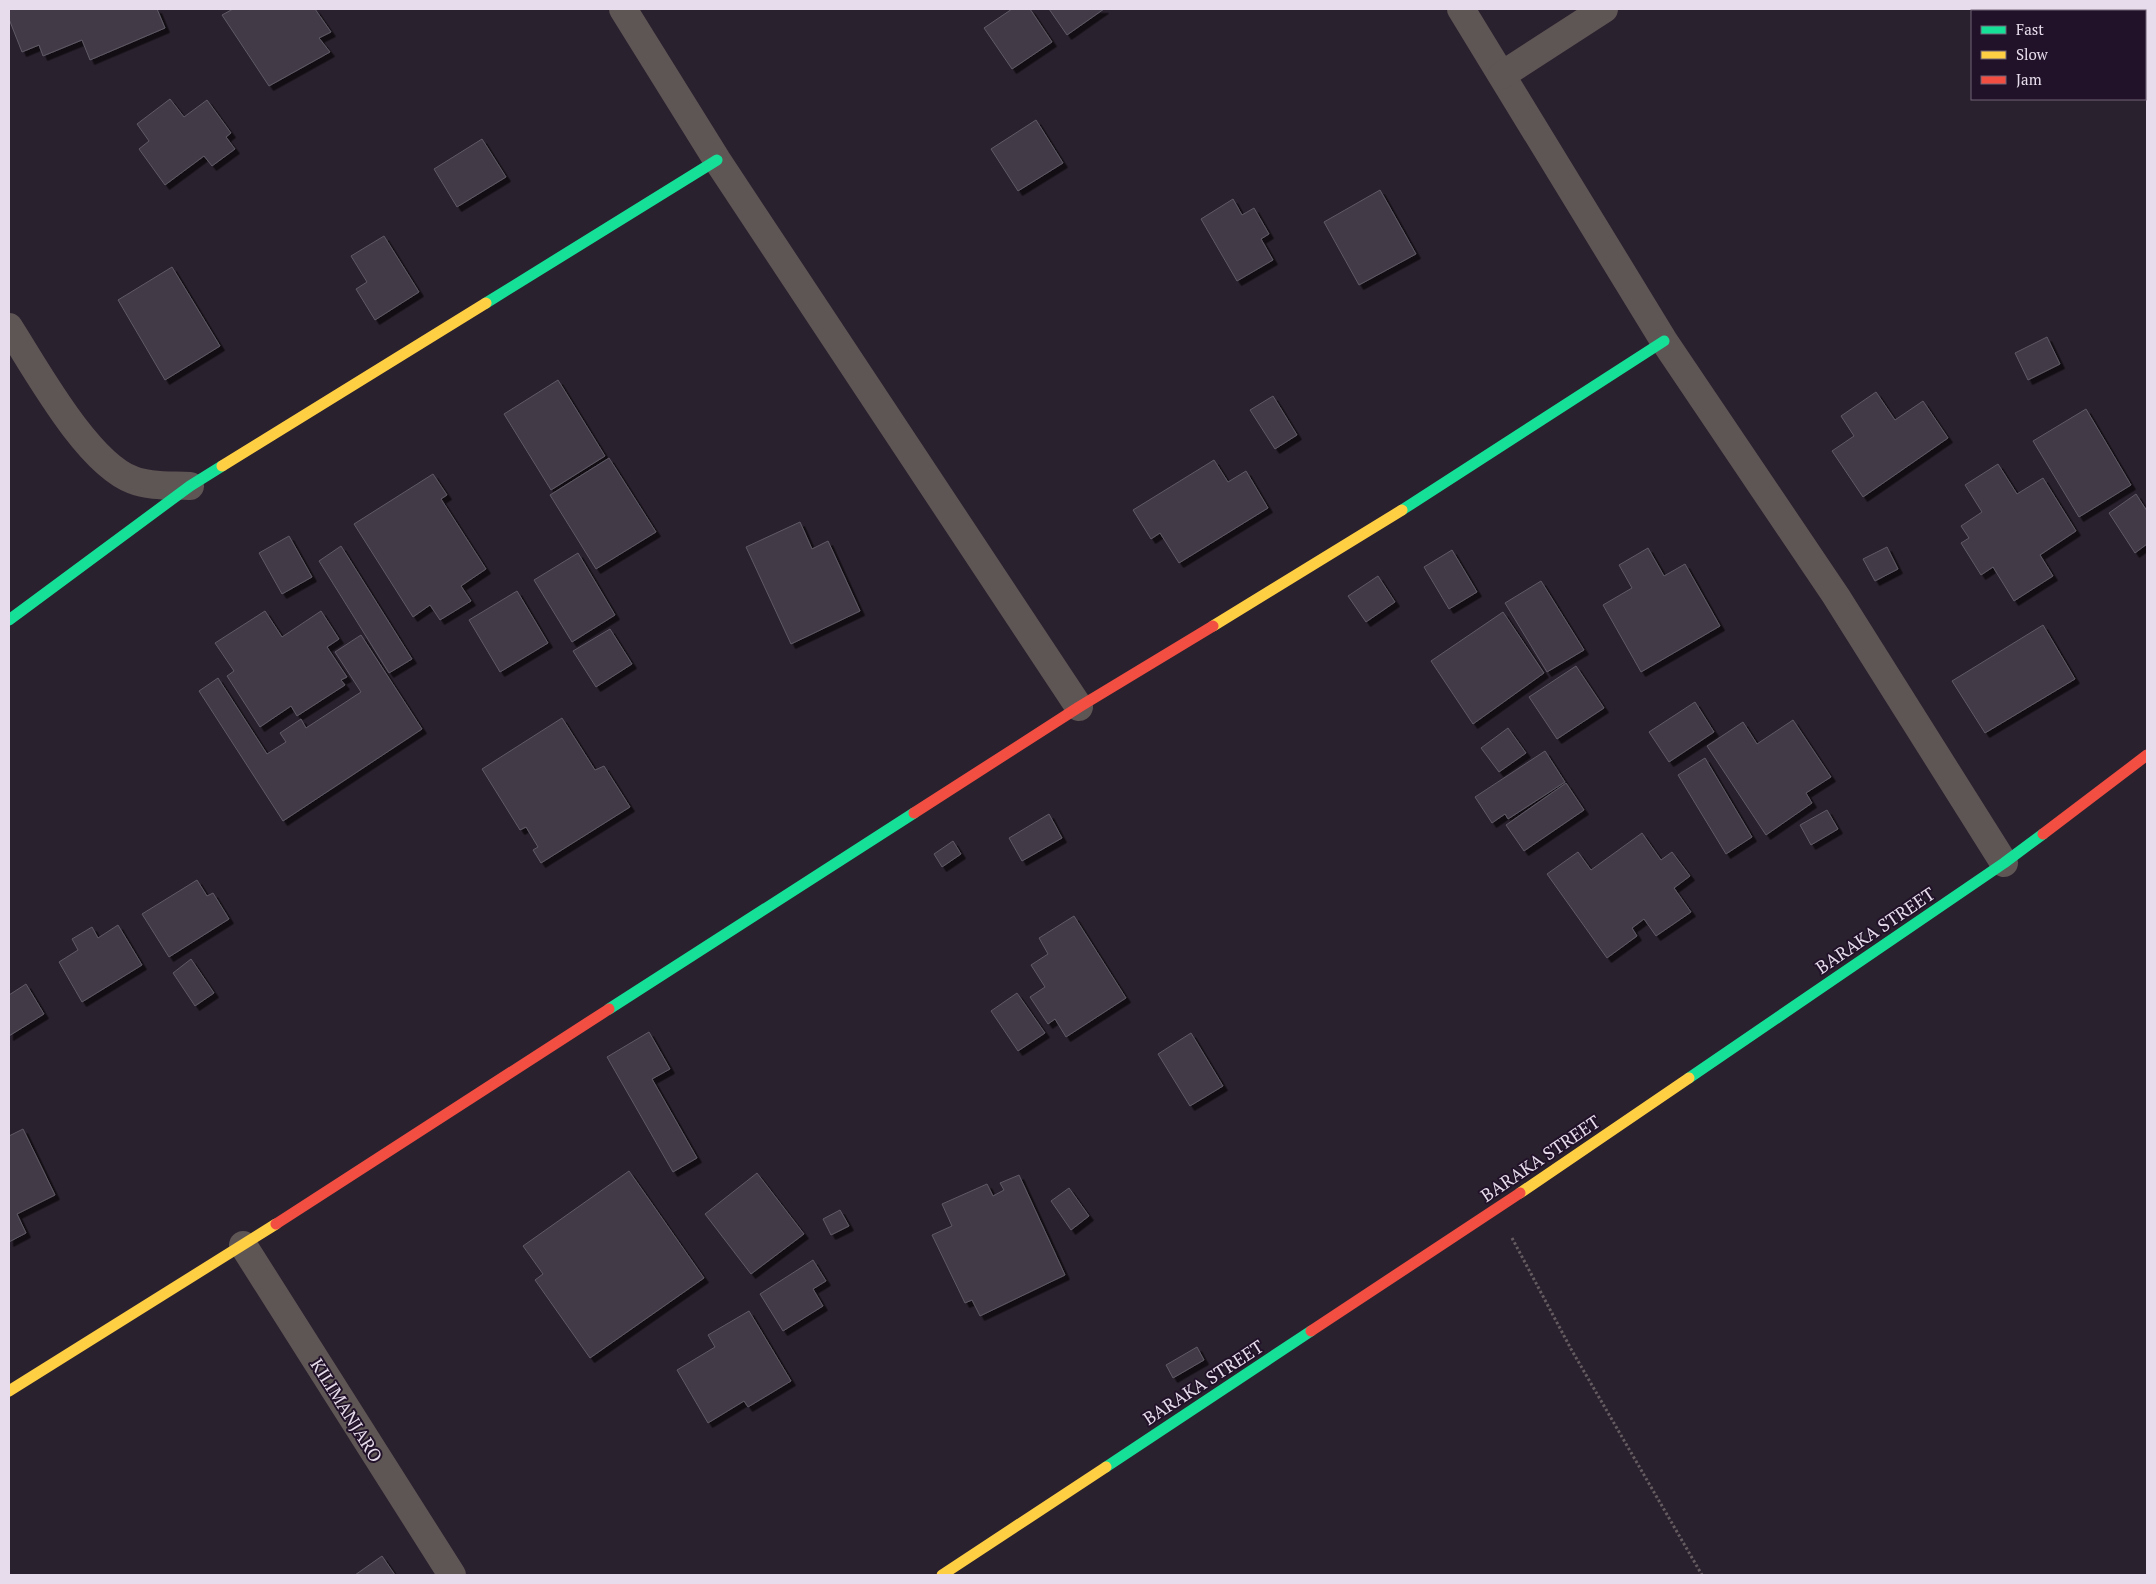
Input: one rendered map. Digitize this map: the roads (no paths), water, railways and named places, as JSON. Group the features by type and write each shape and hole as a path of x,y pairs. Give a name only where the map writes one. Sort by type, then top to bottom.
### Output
{"street":[{"path":"624,9 717,160 1079,707"},
{"path":"1461,9 1664,341 1836,596 2004,863"},
{"path":"1502,76 1604,9"},
{"path":"9,620 190,486 717,160"},
{"path":"9,327 81,437 108,466 132,480 150,484 190,486"},
{"path":"9,1391 243,1245 1079,707 1456,476 1664,341"},
{"name":"BARAKA STREET","path":"942,1575 1496,1209 2004,863 2147,755"},
{"name":"KILIMANJARO","path":"243,1245 452,1575"}]}
